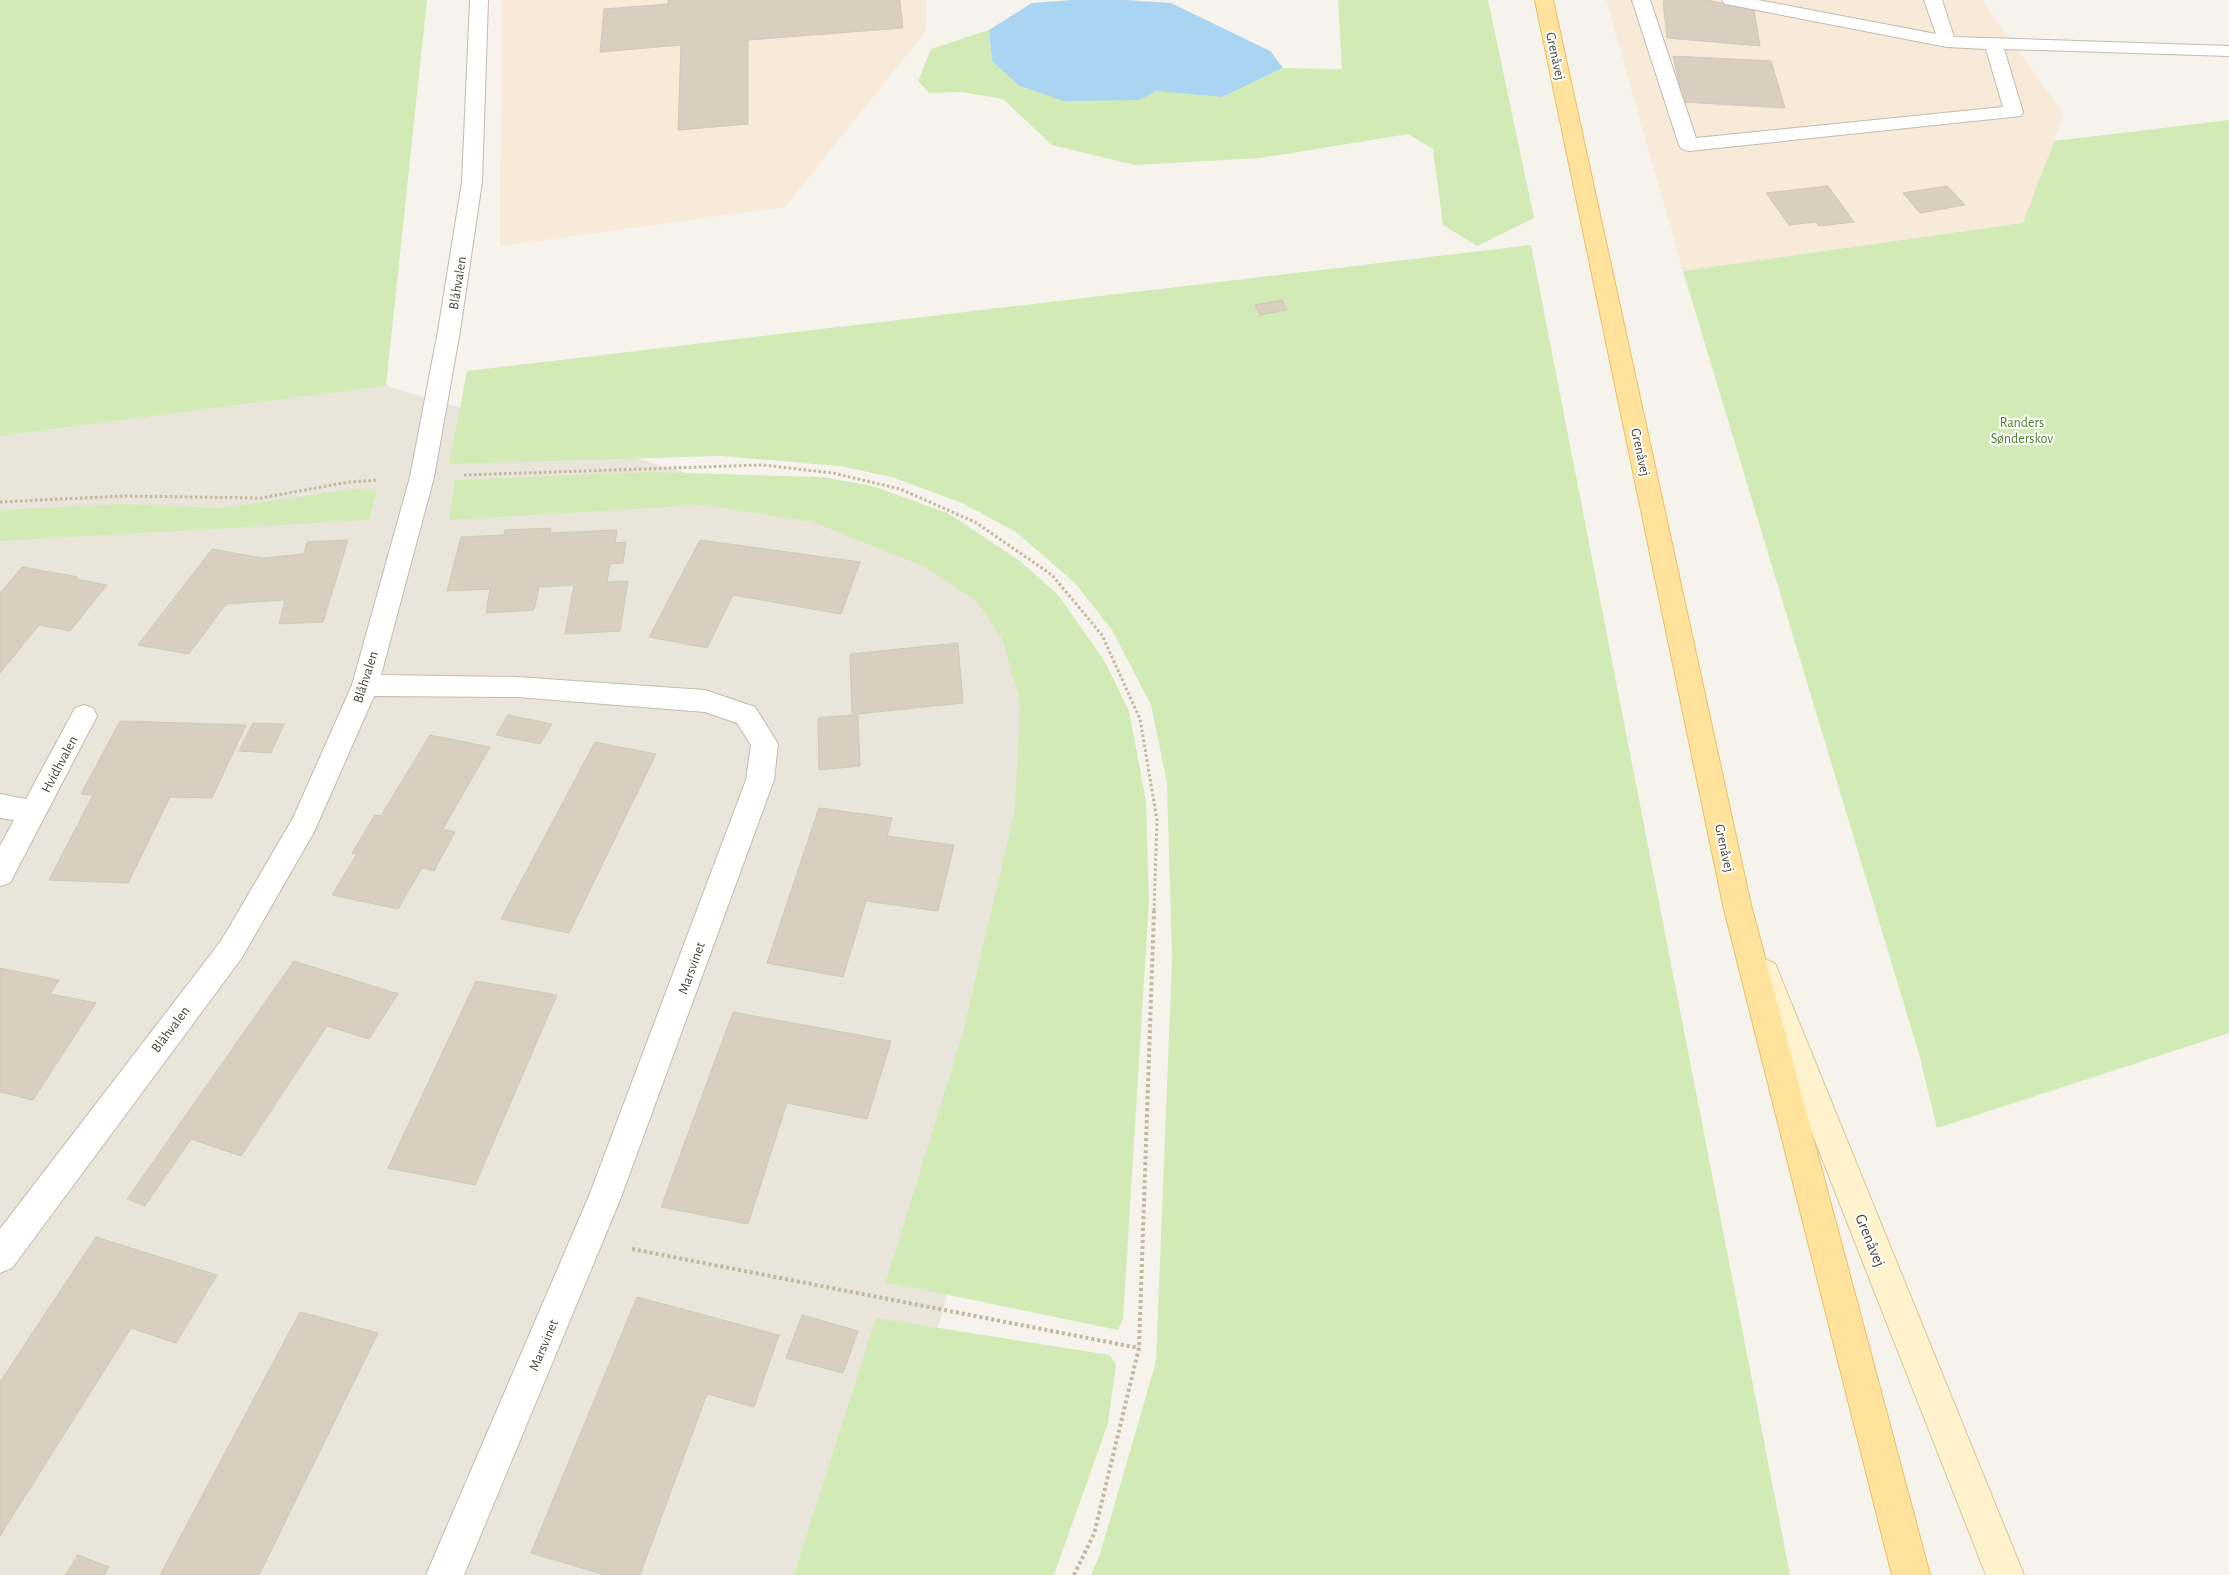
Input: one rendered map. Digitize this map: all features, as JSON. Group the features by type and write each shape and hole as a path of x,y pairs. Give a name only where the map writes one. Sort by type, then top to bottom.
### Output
{"main road":[{"name":"Grenåvej","path":"1544,0 1737,905 1911,1575"}],"street":[{"name":"Blåhvalen","path":"5,1242 231,950 304,824 365,685 422,477 449,331 472,182 479,0"},
{"path":"1642,0 1689,145 2014,112 1993,43"},
{"path":"1731,0 1947,42 2229,51"},
{"path":"1933,0 1947,42"},
{"name":"Marsvinet","path":"365,685 516,687 705,700 746,715 765,744 760,780 604,1200 445,1575"},
{"name":"Hvidhvalen","path":"0,874 84,716"},
{"path":"0,806 33,812"},
{"name":"Grenåvej","path":"1737,905 2005,1575"}],"path":[{"path":"0,502 124,496 261,498 349,482 422,477 762,465 834,473 900,489 975,522 1052,575 1102,635 1140,719 1157,820 1139,1348 1094,1534 1074,1575"},
{"path":"587,1240 1139,1348"}],"shaded area":[{"path":"501,0 926,0 926,31 785,207 500,246"},
{"path":"1606,0 1982,0 2064,114 2023,223 1683,271"},
{"path":"386,386 1002,564 1080,842 865,1575 0,1575 0,436"}],"green space":[{"path":"0,0 427,0 386,386 0,436"},
{"path":"1338,0 1488,0 1534,218 1477,246 1443,225 1433,149 1408,134 1260,158 1135,165 1052,145 1003,99 962,92 929,93 918,81 931,49 989,30 992,61 1140,100 1156,91 1222,97 1283,68 1342,69"},
{"name":"Randers Sønderskov","path":"2229,120 2229,1033 1937,1128 1919,1054 1683,271 2023,223 2054,141"},
{"path":"1531,245 1790,1575 1091,1575 1100,1554 1156,1362 1172,960 1167,783 1151,705 1112,630 1075,583 1016,532 962,503 895,478 841,466 720,456 449,464 467,371"},
{"path":"651,472 823,477 872,486 948,513 1020,561 1059,596 1105,662 1129,711 1146,801 1149,901 1123,1319 1118,1330 886,1282 962,1036 1015,810 1020,701 1002,638 975,600 923,566 813,522 704,505 449,520 455,480"},
{"path":"355,489 377,490 369,520 0,541 0,510 121,504 221,508"},
{"path":"876,1318 1110,1355 1116,1365 1108,1423 1054,1575 794,1575"}],"water":[{"path":"1072,0 1126,0 1171,3 1270,51 1283,68 1222,97 1156,91 1140,100 1064,101 1020,86 992,61 989,30 1032,3"}],"building":[{"path":"668,0 900,0 903,28 748,40 748,124 678,130 681,45 600,52 604,9 668,4"},
{"path":"1707,0 1754,10 1760,46 1667,38 1663,1"},
{"path":"1673,56 1771,61 1785,108 1683,102"},
{"path":"1828,186 1854,222 1819,226 1816,222 1789,225 1766,193"},
{"path":"1947,186 1965,205 1920,213 1903,193"},
{"path":"1282,300 1287,310 1260,315 1255,305"},
{"path":"551,528 550,533 617,530 615,543 626,542 623,563 610,564 607,582 628,581 620,631 565,634 574,585 539,587 534,610 486,613 490,589 447,591 461,537 504,535 505,530"},
{"path":"348,540 323,622 279,624 285,600 226,604 189,654 138,645 212,549 262,558 304,554 307,542"},
{"path":"700,540 860,562 841,614 733,595 707,648 649,637"},
{"path":"22,567 78,577 76,579 107,585 70,631 39,625 0,673 0,593"},
{"path":"958,643 963,703 858,714 860,766 819,770 818,718 852,715 850,654"},
{"path":"508,715 552,724 540,744 496,735"},
{"path":"120,721 246,725 212,798 170,797 128,883 49,880 93,795 81,794"},
{"path":"253,723 284,724 271,753 239,751"},
{"path":"430,735 490,747 443,829 455,832 434,871 422,868 398,909 332,895 357,854 352,853 375,815 381,816"},
{"path":"595,742 656,754 569,933 501,919"},
{"path":"819,808 892,818 887,836 954,845 938,911 866,901 843,977 767,963"},
{"path":"294,961 398,994 369,1039 327,1026 241,1156 191,1139 145,1206 127,1199"},
{"path":"0,968 59,980 50,994 96,1003 33,1100 0,1092"},
{"path":"476,981 557,995 475,1185 388,1168"},
{"path":"733,1012 891,1041 867,1119 787,1103 748,1224 661,1207"},
{"path":"96,1237 217,1275 176,1343 131,1328 0,1536 0,1382"},
{"path":"637,1297 779,1335 754,1407 707,1394 640,1575 605,1575 531,1553"},
{"path":"300,1312 378,1333 259,1575 160,1575"},
{"path":"802,1315 858,1331 843,1373 786,1358"},
{"path":"78,1555 109,1567 104,1575 65,1575"}]}
